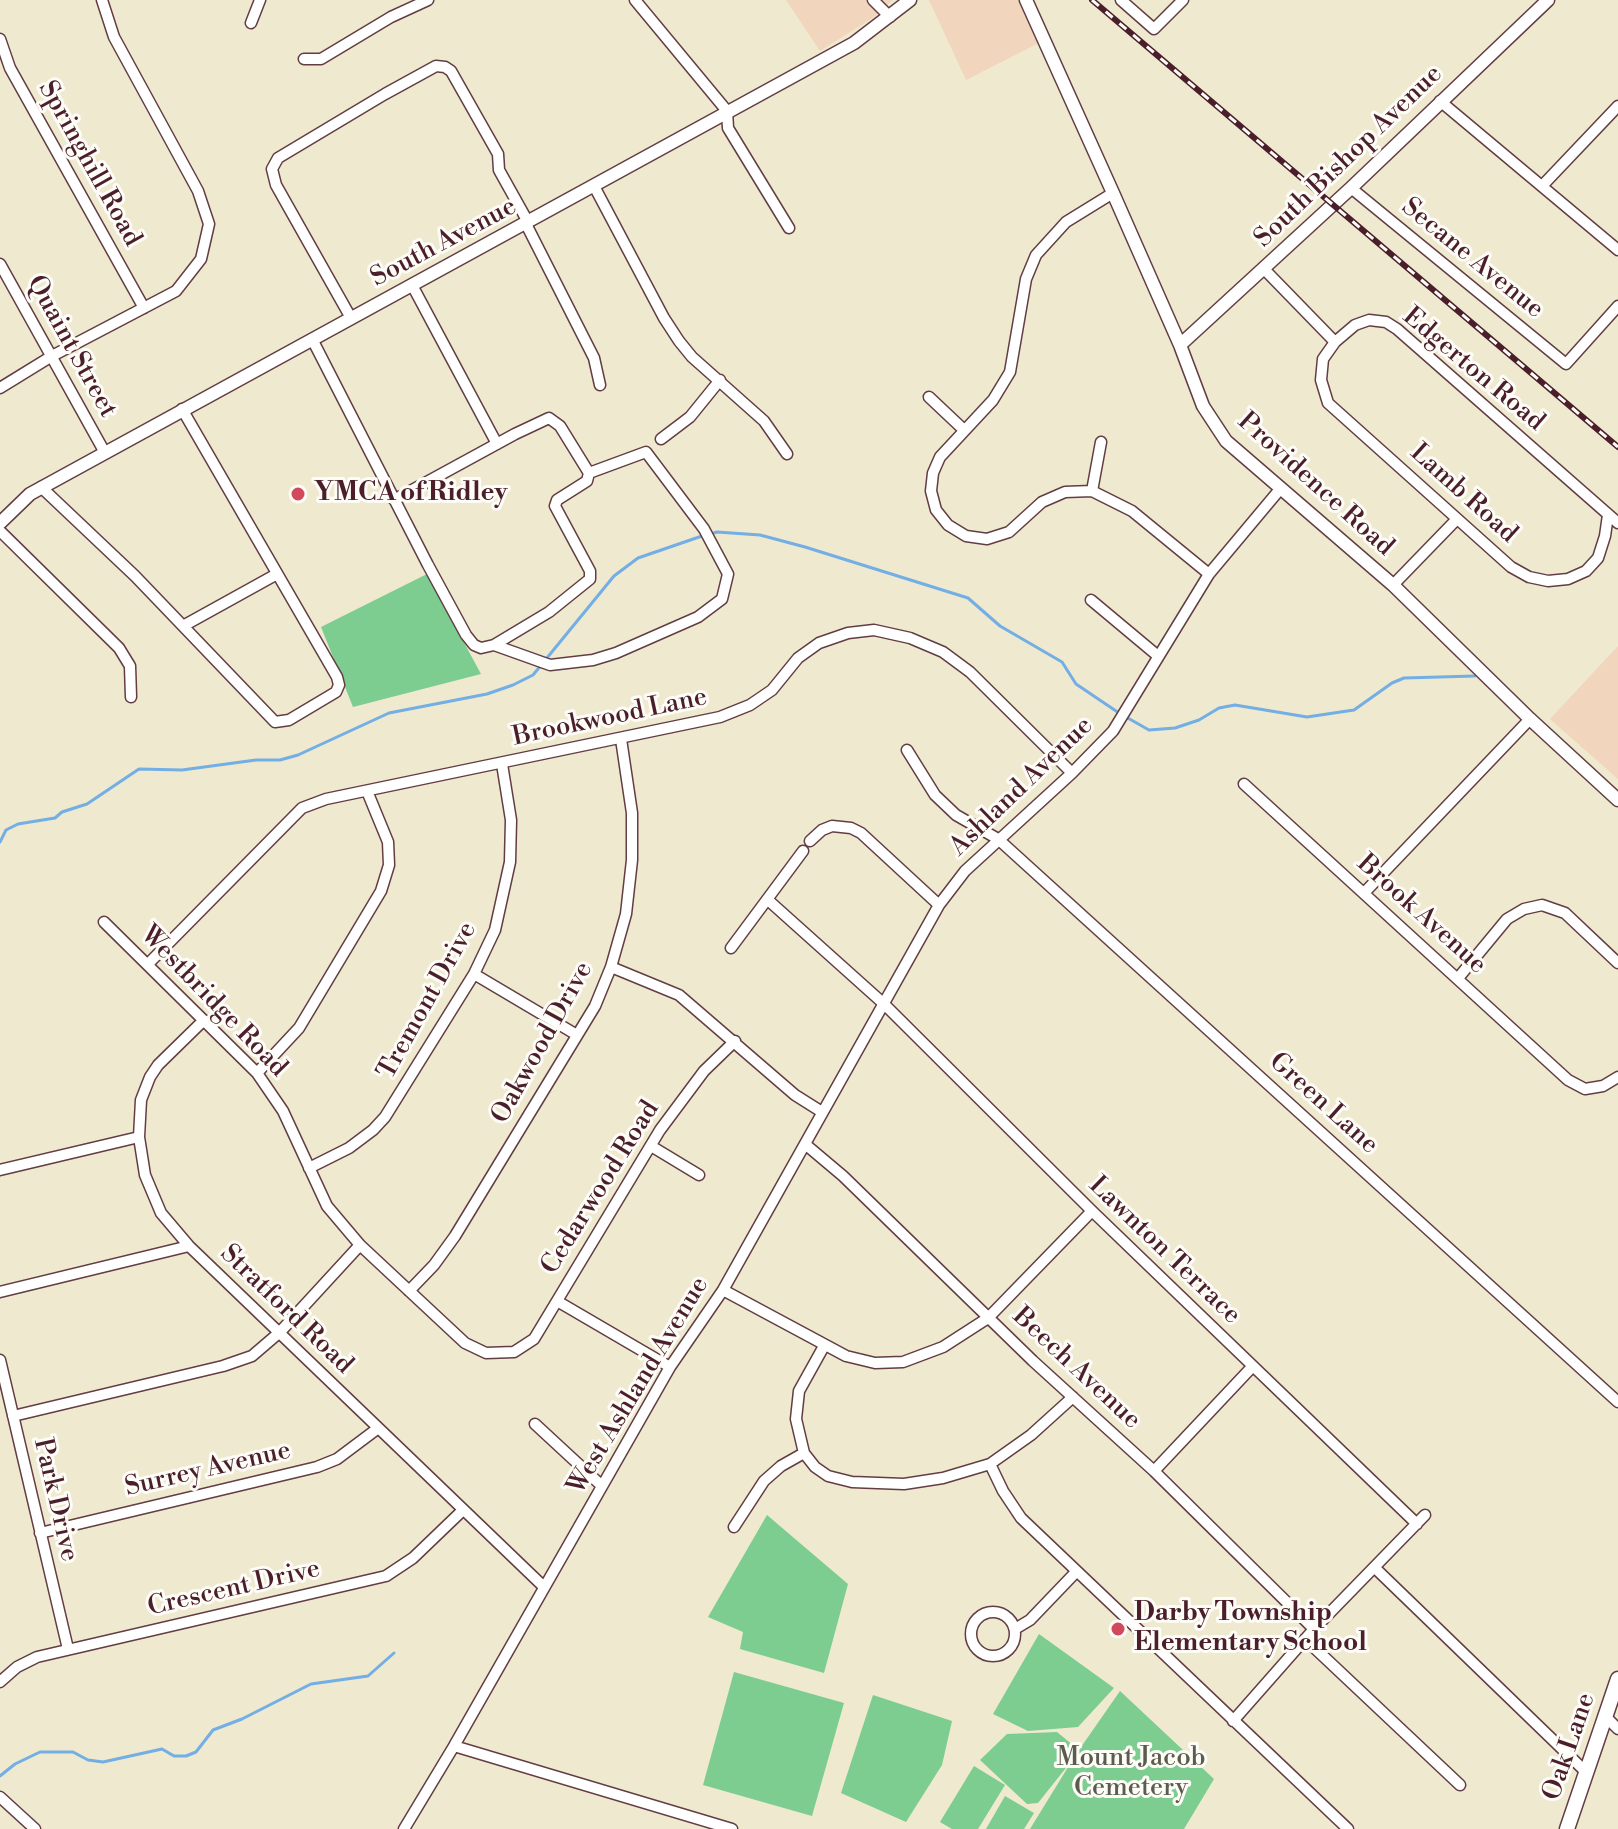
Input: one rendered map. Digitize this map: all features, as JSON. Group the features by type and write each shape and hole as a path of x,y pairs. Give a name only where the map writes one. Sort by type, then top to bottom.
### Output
{"main road":[{"name":"Oak Lane","path":"1567,1829 1618,1679"}],"street":[{"path":"0,388 52,356 176,291 201,259 209,224 198,191 114,37 102,0"},
{"path":"251,23 260,0"},
{"path":"304,59 321,59 391,17 428,0"},
{"path":"635,0 727,111 728,128 789,228"},
{"path":"873,0 890,17"},
{"name":"South Avenue","path":"0,523 41,487 854,43 910,0"},
{"name":"Providence Road","path":"1026,0 1180,345 1203,406 1226,441 1393,585 1618,800"},
{"path":"1121,0 1154,29 1183,0"},
{"name":"South Bishop Avenue","path":"1180,345 1351,188 1548,0"},
{"name":"Springhill Road","path":"0,39 10,68 144,308"},
{"path":"351,318 276,185 272,169 278,158 436,66 445,67 451,71 498,154 499,170 594,358 600,385"},
{"path":"1440,101 1618,250"},
{"path":"1542,186 1618,106"},
{"path":"594,186 671,330 692,357 764,421 787,454"},
{"name":"Secane Avenue","path":"1351,188 1566,364 1618,306"},
{"path":"1113,193 1066,222 1036,255 1026,279 1010,372 993,400 940,457 933,473 931,491 936,510 948,525 966,536 987,539 1009,532 1042,502 1065,492 1092,491 1132,511 1209,574"},
{"name":"Quaint Street","path":"1,268 104,451"},
{"path":"1264,269 1335,342"},
{"path":"412,285 497,444"},
{"name":"Edgerton Road","path":"1335,342 1355,325 1369,320 1386,322 1618,523"},
{"path":"312,339 394,500 474,645 481,648 494,645 549,612 590,579 590,571 555,506 557,500 587,481 589,473 560,426 549,418 394,500"},
{"name":"Lamb Road","path":"1335,342 1323,359 1321,380 1328,403 1511,567 1529,577 1548,581 1568,579 1586,571 1598,558 1608,515"},
{"path":"661,439 690,417 720,380"},
{"path":"929,397 964,430"},
{"path":"41,487 183,626 275,722 289,720 336,692 339,685 182,409"},
{"path":"1092,491 1101,442"},
{"path":"494,645 550,665 593,660 698,617 722,599 728,574 706,534 646,452 589,473"},
{"name":"Ashland Avenue","path":"908,963 939,905 965,871 1113,731 1209,574 1281,488"},
{"path":"1393,585 1457,519"},
{"path":"0,531 119,648 130,666 131,697"},
{"path":"183,626 277,574"},
{"path":"1091,600 1158,656"},
{"name":"Brookwood Lane","path":"148,964 293,814 313,802 720,717 750,705 772,690 798,658 819,643 848,633 874,630 910,638 943,652 970,672 1072,773"},
{"path":"1364,893 1530,719"},
{"name":"Oakwood Drive","path":"409,1291 434,1265 455,1236 595,1006 611,967 626,914 632,860 632,813 621,739"},
{"name":"Green Lane","path":"907,750 935,795 956,815 998,839 1618,1402"},
{"name":"Tremont Drive","path":"309,1168 349,1148 385,1117 474,974 495,930 510,862 511,820 502,764"},
{"name":"Brook Avenue","path":"1244,784 1459,977 1568,1080 1585,1089 1603,1086 1618,1077"},
{"path":"257,1073 299,1028 381,891 389,865 388,842 367,791"},
{"path":"810,841 832,826 851,828 861,833 939,905"},
{"path":"731,948 803,851"},
{"name":"Lawnton Terrace","path":"768,900 884,1004 1252,1367 1421,1520 1375,1568"},
{"path":"1459,977 1507,919 1524,909 1542,905 1565,913 1618,963"},
{"name":"Westbridge Road","path":"104,922 257,1073 283,1111 327,1206 360,1245 465,1343 486,1353 506,1354"},
{"name":"West Ashland Avenue","path":"404,1829 670,1367 723,1290 908,963"},
{"path":"611,967 679,995 795,1095 822,1112"},
{"path":"474,974 577,1035"},
{"name":"Stratford Road","path":"204,1020 158,1065 141,1100 139,1137 145,1175 161,1213 189,1246 544,1587"},
{"name":"Cedarwood Road","path":"506,1354 519,1350 534,1339 651,1146 704,1071 735,1041"},
{"path":"0,1170 139,1137"},
{"name":"Beech Avenue","path":"805,1144 1154,1471 1314,1629"},
{"path":"651,1146 699,1175"},
{"path":"723,1290 824,1346 861,1361 903,1362 943,1347 988,1318 1092,1211"},
{"path":"13,1416 238,1362 259,1352 360,1245"},
{"path":"0,1292 189,1246"},
{"path":"557,1301 670,1367"},
{"path":"824,1346 799,1391 796,1419 804,1453 815,1467 828,1476 852,1482 904,1484 943,1478 990,1464 1031,1435 1073,1397"},
{"name":"Park Drive","path":"0,1360 68,1649"},
{"path":"1154,1471 1252,1367"},
{"path":"535,1424 602,1486"},
{"name":"Surrey Avenue","path":"40,1533 317,1467 337,1459 377,1429"},
{"path":"734,1527 764,1481 781,1466 804,1453"},
{"path":"990,1464 1021,1518 1348,1829"},
{"name":"Crescent Drive","path":"0,1682 8,1673 27,1662 68,1649 386,1576 404,1566 463,1510"},
{"path":"1233,1721 1314,1629 1375,1568 1586,1772"},
{"path":"1015,1629 1004,1615 990,1612 975,1622 971,1636 979,1651 993,1657 1000,1655 1012,1646 1015,1629 1030,1620 1076,1572"},
{"path":"1305,1639 1460,1785"},
{"path":"1606,1717 1618,1729"},
{"path":"454,1746 732,1829"},
{"path":"0,1797 35,1829"}],"shaded area":[{"path":"786,0 893,0 874,17 820,51"},
{"path":"929,0 1019,0 1039,43 966,80"},
{"path":"1618,646 1618,779 1550,719"}],"green space":[{"path":"427,574 481,674 353,707 321,627"},
{"path":"767,1515 848,1584 824,1673 740,1649 743,1632 708,1617"},
{"path":"1039,1634 1114,1688 1078,1727 1028,1731 993,1714"},
{"path":"734,1672 844,1703 812,1816 703,1785"},
{"name":"Mount Jacob Cemetery","path":"1120,1691 1214,1779 1184,1829 1030,1829 1073,1759 1038,1803 1027,1804 980,1760 1007,1734 1057,1732 1079,1750"},
{"path":"873,1695 952,1721 942,1765 906,1822 841,1793"},
{"path":"974,1766 1005,1785 978,1829 952,1829 940,1822"},
{"path":"1005,1796 1034,1813 1024,1829 986,1829"}],"waterway":[{"path":"710,534 760,535 968,598 1000,626 1062,662 1076,684 1119,713"},
{"path":"0,842 6,830 18,824 55,818 62,812 87,804 139,769 182,770 256,760 280,760 298,755 389,713 487,694 513,685 533,675 614,576 638,558 702,536"},
{"path":"1126,717 1149,730 1175,728 1199,720 1219,708 1235,705 1307,717 1354,710 1404,678 1475,676"},
{"path":"0,1776 15,1764 40,1752 73,1752 88,1760 103,1762 162,1749 174,1756 186,1756 196,1752 213,1730 311,1684 368,1676 394,1653"}],"railway":[{"path":"1092,0 1618,447"}],"place":[{"name":"YMCA of Ridley","path":"298,494"},
{"name":"Darby Township Elementary School","path":"1118,1629"}]}
